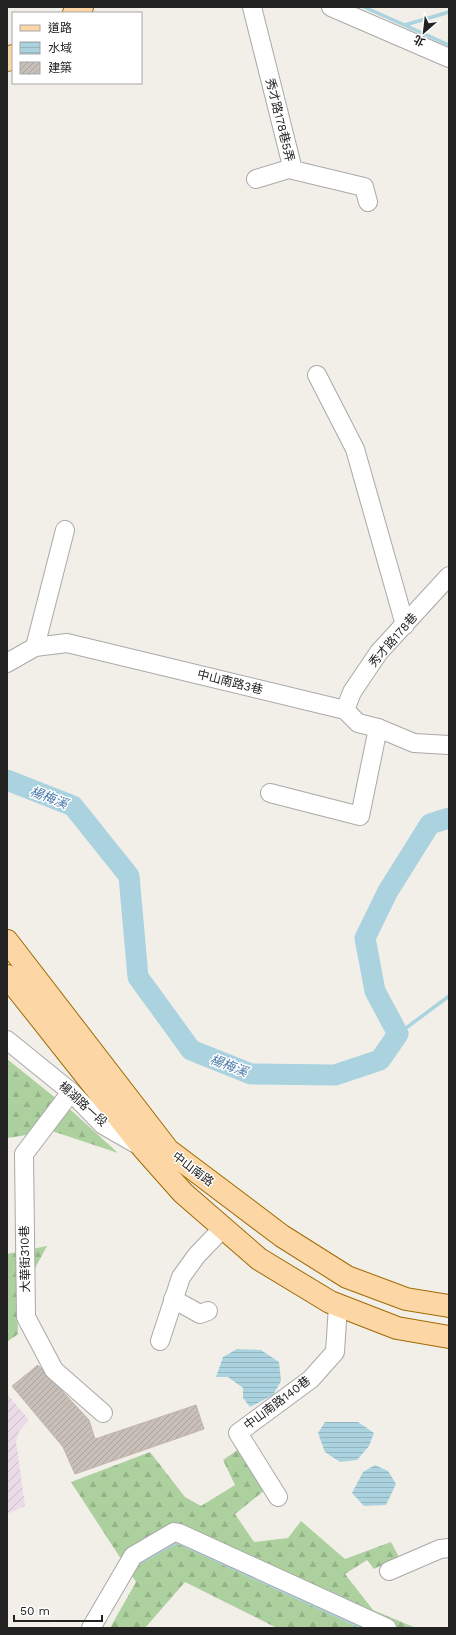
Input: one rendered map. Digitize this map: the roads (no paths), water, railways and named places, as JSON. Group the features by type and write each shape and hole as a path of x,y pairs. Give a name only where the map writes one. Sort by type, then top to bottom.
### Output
{"main road":[{"name":"中山南路","path":"7,941 168,1150 282,1236 347,1277 406,1299 449,1306"},
{"name":"中山南路","path":"7,976 144,1149 183,1193 259,1259 338,1306 397,1328 449,1337"}],"street":[{"name":"秀才路178巷5弄","path":"252,7 293,170 364,187 368,202"},
{"path":"330,7 449,58"},
{"path":"256,179 292,168"},
{"path":"317,375 355,449 405,626"},
{"path":"35,647 65,530"},
{"name":"秀才路178巷","path":"345,710 352,692 379,652 405,626 449,576"},
{"name":"中山南路3巷","path":"7,663 35,647 67,643 345,710 358,723 378,728 414,743 449,745"},
{"path":"270,793 360,816 378,728"},
{"name":"楊湖路一段","path":"7,1040 72,1092 103,1125 144,1149 168,1150"},
{"name":"大華街310巷","path":"72,1092 24,1154 26,1318 54,1370 103,1412"},
{"path":"160,1341 181,1277 197,1255 223,1228"},
{"path":"173,1299 200,1314 208,1311"},
{"name":"中山南路140巷","path":"278,1497 238,1433 311,1379 335,1352 338,1306"},
{"path":"91,1628 133,1556 174,1532 387,1628"},
{"path":"389,1571 440,1549 449,1548"}],"water":[{"path":"237,1349 261,1350 279,1362 281,1381 273,1395 250,1407 243,1398 243,1388 228,1377 216,1377 223,1357"},
{"path":"325,1422 358,1422 374,1433 369,1446 357,1460 340,1462 325,1452 318,1433"},
{"path":"375,1465 388,1471 396,1484 386,1505 364,1506 352,1493 363,1472"}],"waterway":[{"path":"364,7 449,45"},
{"path":"405,25 449,12"},
{"name":"楊梅溪","path":"7,780 73,806 129,876 138,977 191,1050 251,1074 335,1075 380,1060 398,1034 375,991 365,938 388,891 430,824 449,818"},
{"path":"398,1034 449,996"},
{"path":"137,1564 177,1542 363,1628"}]}
